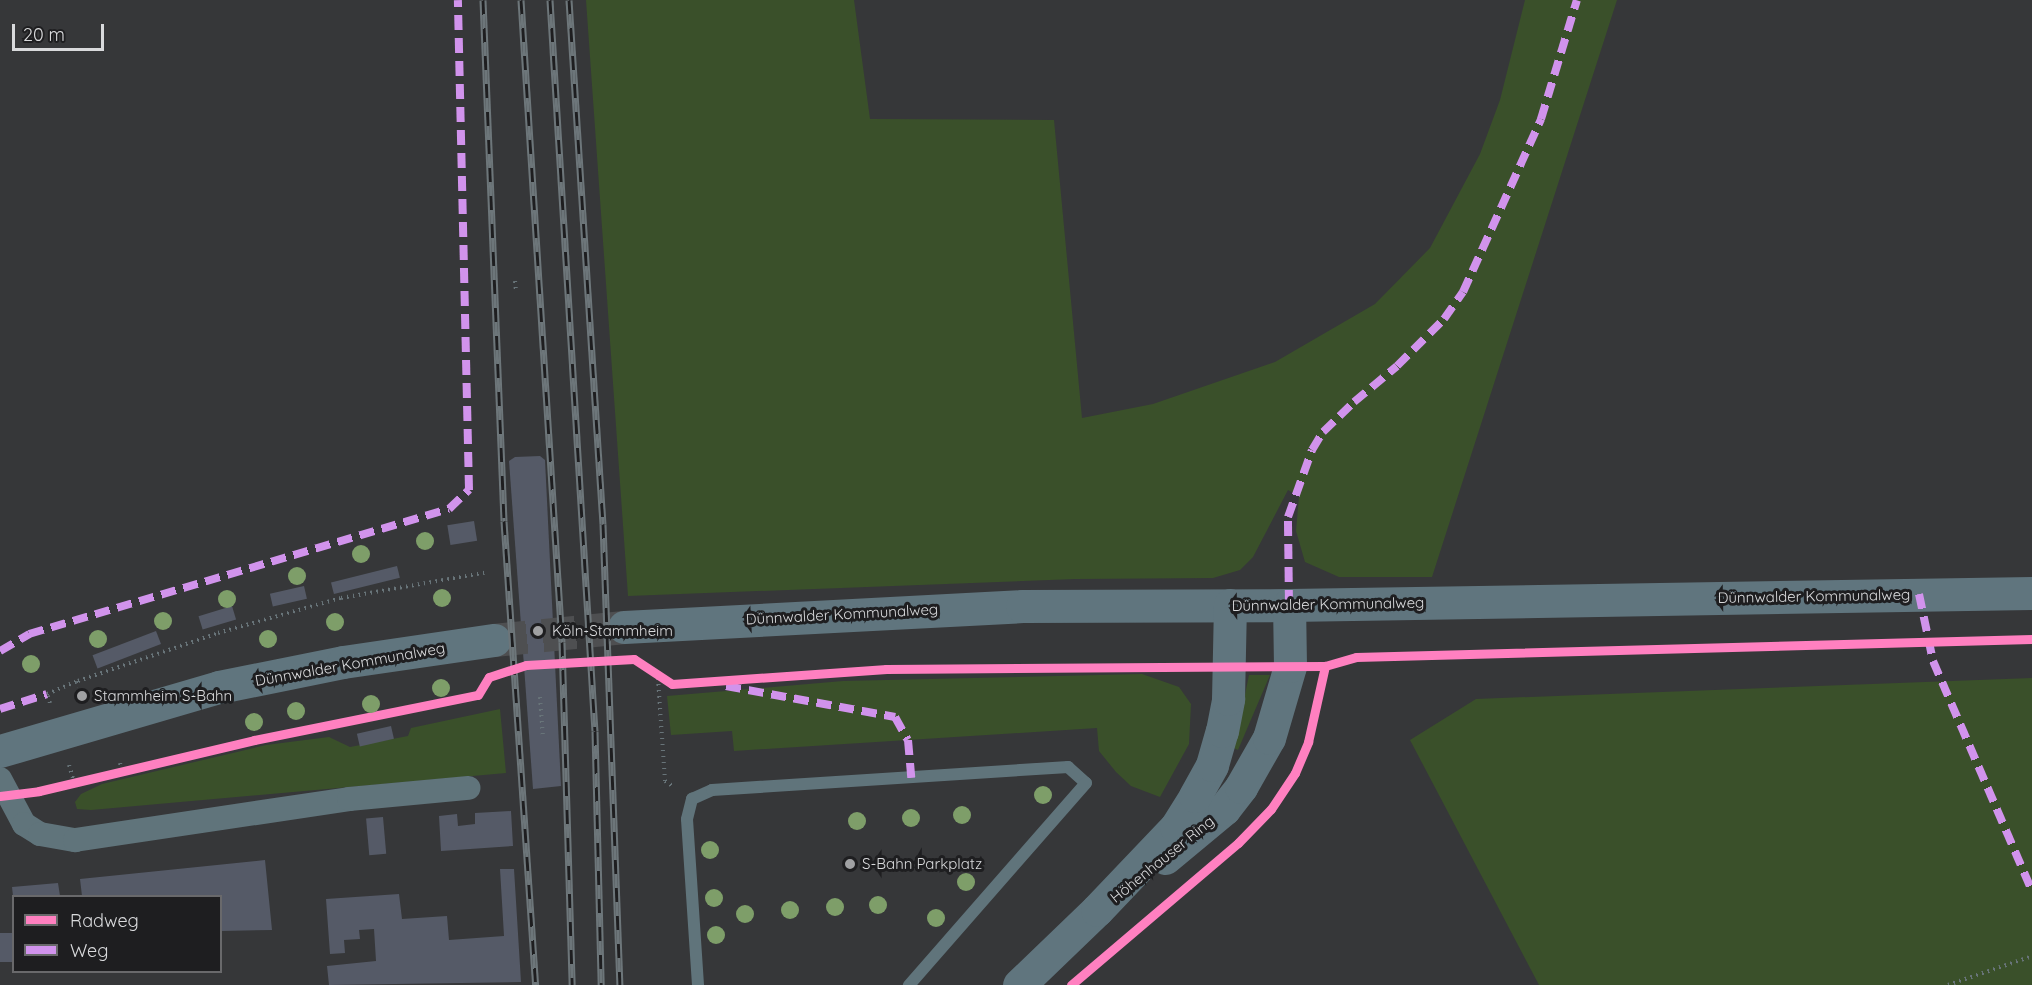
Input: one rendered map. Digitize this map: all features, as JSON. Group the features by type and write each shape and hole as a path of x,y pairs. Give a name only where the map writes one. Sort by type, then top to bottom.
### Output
{"main road":[{"name":"Dünnwalder Kommunalweg","path":"624,627 1022,606 1289,605 2032,593"},
{"name":"Höhenhauser Ring","path":"1019,985 1097,910 1176,827 1212,765 1228,699 1230,605"},
{"name":"Höhenhauser Ring","path":"1097,910 1203,828 1241,787 1257,763 1286,690 1290,666 1289,605"},
{"name":"Dünnwalder Kommunalweg","path":"0,751 219,687 343,662 494,640"}],"street":[{"path":"0,779 24,824 40,834 75,840 349,798 468,788"}],"lane":[{"path":"698,985 687,819 692,799 712,790 1068,767 1086,783 909,985"}],"path":[{"path":"516,281 516,291"},
{"path":"47,694 78,681 218,633 341,598 488,572"},
{"path":"658,678 665,781 692,799"},
{"path":"78,681 80,687"},
{"path":"540,698 543,737"},
{"path":"120,763 122,771"},
{"path":"1948,985 2032,956"}],"green space":[{"path":"586,0 854,0 870,119 1054,120 1082,418 1153,404 1275,362 1375,304 1430,248 1480,154 1500,100 1525,0 1617,0 1432,577 1339,577 1305,562 1296,531 1299,496 1288,490 1253,557 1240,570 1213,578 1076,579 628,596"},
{"path":"1142,674 1179,687 1191,704 1189,744 1160,797 1131,786 1116,772 1099,751 1097,728 734,751 732,731 671,735 667,696 843,681"},
{"path":"1249,675 1270,675 1238,750 1234,748"},
{"path":"2032,678 2032,985 1539,985 1410,740 1476,699"},
{"path":"500,709 506,773 91,810 77,809 75,802 81,794 102,784 266,745 329,737 350,747 408,736 411,728"}],"building":[{"path":"540,456 545,460 561,786 533,789 509,461 515,457"},
{"path":"474,521 477,541 450,545 447,525"},
{"path":"397,566 400,578 334,594 331,582"},
{"path":"304,586 307,599 273,607 270,594"},
{"path":"232,606 236,619 203,630 199,616"},
{"path":"156,631 161,644 98,668 93,655"},
{"path":"391,726 394,739 360,747 357,734"},
{"path":"511,811 513,846 441,851 439,816 457,814 458,826 475,824 475,813"},
{"path":"383,817 386,854 369,855 366,818"},
{"path":"265,860 272,930 222,931 222,895 82,895 80,879"},
{"path":"500,869 514,869 521,982 329,985 327,966 376,961 374,929 359,930 360,939 344,940 345,953 330,954 326,899 399,894 402,919 447,916 449,940 504,936"},
{"path":"58,883 60,895 13,895 12,887"},
{"path":"0,933 12,933 12,962 0,962"}],"tunnel":[{"path":"494,640 624,627"}],"railway":[{"path":"483,0 504,521 536,985"},
{"path":"521,0 562,642 572,985"},
{"path":"550,0 595,731 601,985"},
{"path":"569,0 603,524 620,985"}],"marked path":[{"path":"0,651 29,634 449,509 469,490 458,0"},
{"path":"1289,605 1288,517 1312,450 1323,432 1397,366 1444,319 1463,292 1541,119 1577,0"},
{"path":"1919,594 1933,661 2032,891"},
{"path":"726,686 895,717 908,740 911,778"},
{"path":"0,709 47,694"}],"cycle path":[{"path":"0,796 39,791 254,740 478,695 489,677 526,665 634,659 672,684 886,669 1325,666 1356,657 2032,639"},
{"path":"1071,985 1238,843 1271,809 1295,773 1308,742 1325,666"}],"place":[{"name":"Köln-Stammheim","path":"538,631"},
{"name":"Stammheim S-Bahn","path":"82,696"},
{"name":"S-Bahn Parkplatz","path":"850,864"}]}
